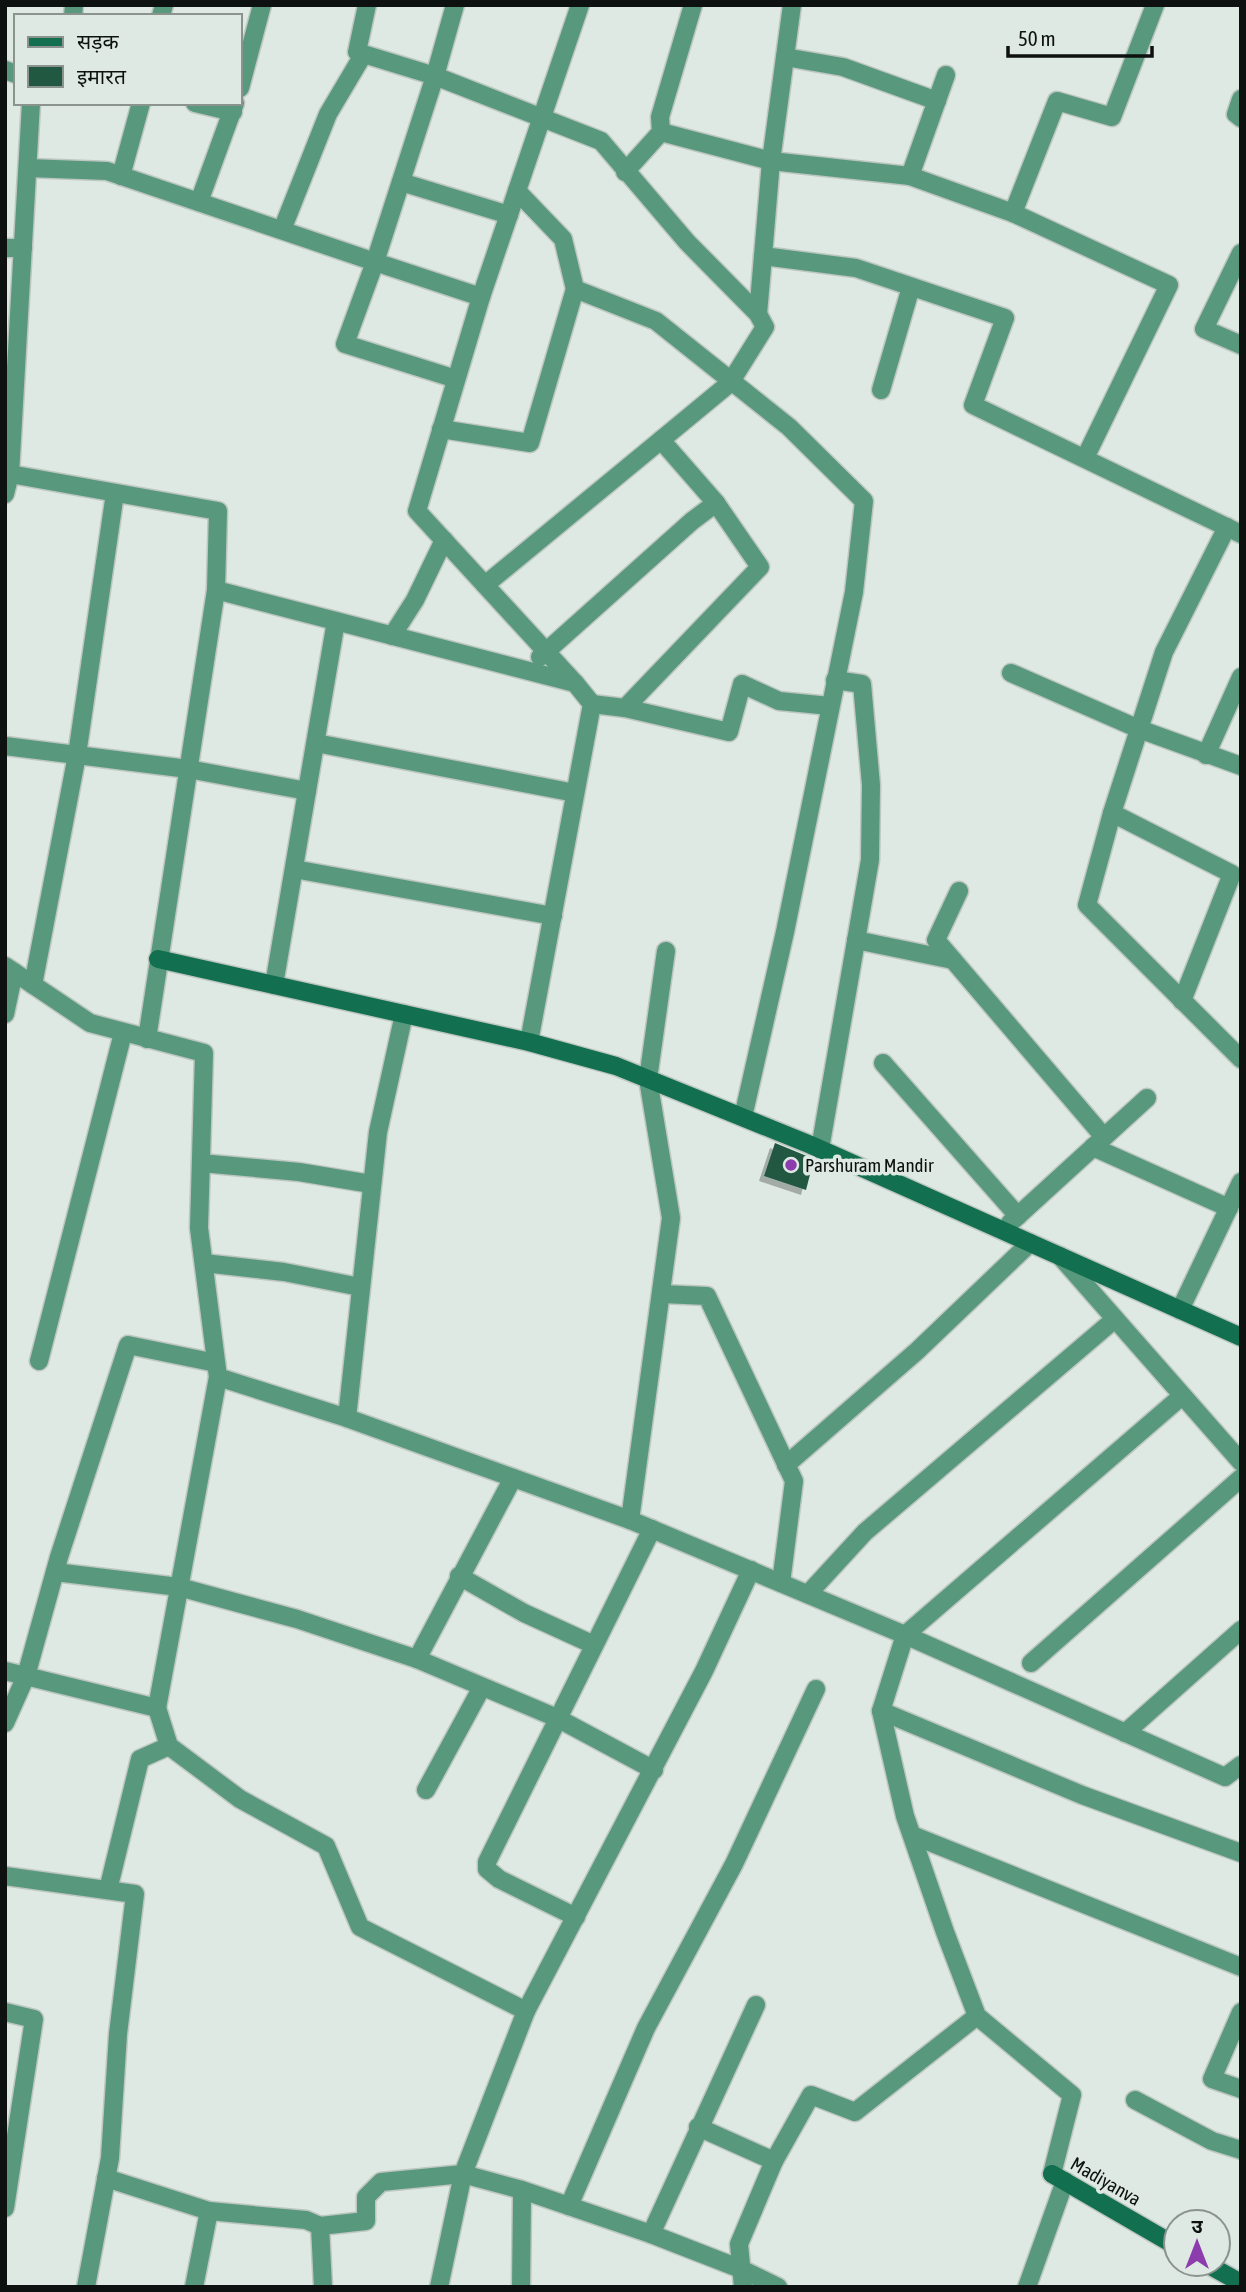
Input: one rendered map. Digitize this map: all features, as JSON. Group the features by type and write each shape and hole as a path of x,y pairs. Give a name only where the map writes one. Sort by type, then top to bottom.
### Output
{"street":[{"path":"242,80 262,5"},
{"path":"367,5 357,52 435,76 601,141 687,242 758,314 765,327 730,383 485,585"},
{"path":"455,5 401,182 345,344 456,379"},
{"path":"580,5 481,297 417,511 592,704 625,708 729,732 742,684 779,701 830,706"},
{"path":"625,172 661,132 660,117 694,5"},
{"path":"758,314 771,161 792,5"},
{"path":"1013,213 1057,102 1112,117 1155,5"},
{"path":"282,230 328,114 363,55"},
{"path":"785,57 843,67 937,101"},
{"path":"910,176 946,75"},
{"path":"1241,99 1236,114 1241,118"},
{"path":"5,495 10,474 14,248 27,168 31,105"},
{"path":"121,176 140,105"},
{"path":"200,202 234,107 214,105"},
{"path":"661,132 771,161 910,176 1013,213 1169,285 1086,458"},
{"path":"27,168 107,171 481,297"},
{"path":"401,182 509,215"},
{"path":"442,429 530,443 575,289 563,239 517,191"},
{"path":"1241,253 1204,329 1241,345"},
{"path":"763,256 856,268 1005,318 973,405 1234,531 1164,652 1112,813 1087,905 1241,1059"},
{"path":"881,390 911,286"},
{"path":"575,289 656,321 730,383 789,427 864,500 854,593 785,932 743,1117"},
{"path":"625,708 760,567 716,503 661,439"},
{"path":"10,474 218,511 216,590 147,1039"},
{"path":"33,985 77,755 115,493"},
{"path":"522,669 716,503"},
{"path":"392,636 415,600 444,540"},
{"path":"216,590 575,683"},
{"path":"274,985 336,621"},
{"path":"1011,673 1139,729 1241,766"},
{"path":"1206,755 1241,677"},
{"path":"820,1149 870,860 871,785 862,684 835,680"},
{"path":"529,1042 592,704"},
{"path":"316,743 575,793"},
{"path":"5,746 188,769 307,791"},
{"path":"1112,813 1236,873 1182,1000"},
{"path":"294,869 553,916"},
{"path":"960,891 936,940 1098,1142 1229,1208"},
{"path":"856,940 953,960"},
{"path":"630,1520 671,1218 648,1079 666,951"},
{"path":"158,959 529,1042 616,1066 820,1149 1241,1337"},
{"path":"5,1014 10,969 90,1023 204,1053 200,1228 217,1370 157,1708 169,1746 240,1799 326,1846 360,1927 526,2011"},
{"path":"347,1418 378,1132 404,1014"},
{"path":"39,1360 123,1033"},
{"path":"883,1063 1018,1216"},
{"path":"1002,1230 1147,1098"},
{"path":"201,1163 299,1172 371,1184"},
{"path":"1180,1310 1241,1182"},
{"path":"786,1465 917,1351 1030,1243"},
{"path":"1060,1256 1182,1395 1239,1454"},
{"path":"204,1263 284,1272 360,1287"},
{"path":"662,1294 707,1296 794,1481 781,1583"},
{"path":"808,1594 864,1532 1115,1320"},
{"path":"5,1723 26,1676 55,1572 128,1345 217,1370 630,1520 905,1635 1226,1777 1241,1765"},
{"path":"1027,2287 1058,2178 1072,2095 977,2016 912,1835 881,1711 905,1635 1182,1395"},
{"path":"417,1658 513,1478"},
{"path":"1031,1663 1241,1478"},
{"path":"576,1917 499,1879 487,1869 496,1838 652,1529"},
{"path":"439,2287 463,2174 526,2011 654,1770 751,1570"},
{"path":"55,1572 179,1587 297,1619 417,1658 557,1718 654,1770"},
{"path":"459,1576 524,1613 594,1645"},
{"path":"1125,1733 1241,1630"},
{"path":"5,1671 157,1708"},
{"path":"426,1790 482,1688"},
{"path":"569,2206 646,2028 734,1864 816,1689"},
{"path":"881,1711 1082,1795 1241,1853"},
{"path":"108,1890 140,1759 169,1746"},
{"path":"912,1835 1241,1967"},
{"path":"5,1875 135,1894 118,2034 106,2178 86,2287"},
{"path":"651,2234 756,2006"},
{"path":"5,2012 33,2020 5,2208"},
{"path":"1241,2012 1212,2079 1241,2089"},
{"path":"742,2278 739,2244 774,2161 811,2095 855,2112 977,2016"},
{"path":"1135,2100 1212,2141 1241,2150"},
{"path":"698,2127 774,2161"},
{"path":"106,2178 209,2211 306,2220 320,2226 366,2221 366,2197 381,2182 463,2174 651,2234 742,2278 778,2287"},
{"name":"Madiyanva","path":"1058,2178 1162,2238"},
{"path":"521,2287 522,2197"},
{"path":"194,2287 209,2211"},
{"path":"320,2226 323,2287"}],"building":[{"name":"Parshuram Mandir","path":"775,1143 814,1159 806,1190 764,1176"}],"place":[{"name":"Parshuram Mandir","path":"791,1165"}]}
